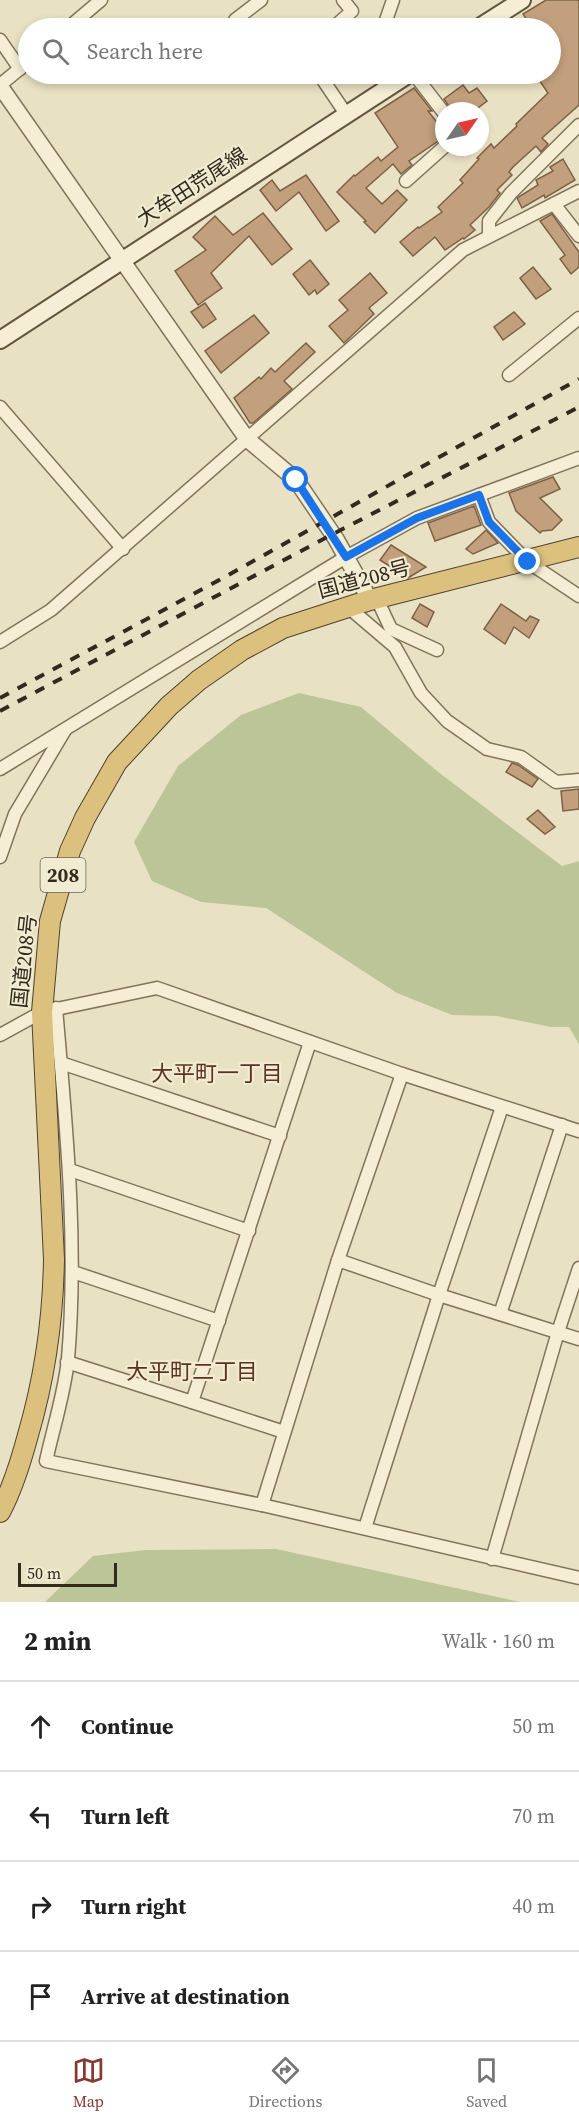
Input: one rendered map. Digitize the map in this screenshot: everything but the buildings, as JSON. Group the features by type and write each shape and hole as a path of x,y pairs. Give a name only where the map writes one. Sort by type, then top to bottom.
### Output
{"highway":[{"name":"国道208号","path":"0,1512 8,1498 24,1450 40,1392 49,1343 54,1259 49,1010 50,921 70,850 85,818 117,762 169,706 199,680 227,660 283,628 374,599 528,562 579,547"}],"main road":[{"path":"494,18 522,0"},
{"name":"大牟田荒尾線","path":"0,340 393,84"}],"street":[{"path":"80,18 101,0"},
{"path":"238,18 261,0"},
{"path":"343,0 352,11 344,18"},
{"path":"387,18 393,0"},
{"path":"0,40 18,59"},
{"path":"18,70 0,85 247,440 296,480 391,629 437,650"},
{"path":"326,84 346,114"},
{"path":"422,84 436,102"},
{"path":"489,236 489,221 511,193 579,125"},
{"path":"406,181 435,155"},
{"path":"0,642 51,610 463,250 579,191"},
{"path":"554,204 579,236"},
{"path":"509,375 579,318"},
{"path":"0,406 123,549"},
{"path":"0,769 346,557 417,518 579,458"},
{"path":"479,495 489,522 528,562 579,596"},
{"path":"348,607 395,647 421,693 447,722 487,749 521,757 556,782 579,780"},
{"path":"0,857 15,814 67,727"},
{"path":"0,1035 49,1010 157,988 402,1074 579,1131"},
{"path":"49,1010 61,1063 70,1170 73,1272 67,1362 46,1461 262,1504 579,1578"},
{"path":"192,1402 310,1042"},
{"path":"61,1063 280,1136"},
{"path":"262,1504 338,1260 402,1074"},
{"path":"365,1528 502,1107"},
{"path":"501,1314 562,1125"},
{"path":"70,1170 249,1231"},
{"path":"338,1260 579,1339"},
{"path":"492,1559 579,1268"},
{"path":"73,1272 219,1321"},
{"path":"67,1362 284,1432"}],"green space":[{"path":"299,693 361,707 437,771 562,866 579,861 579,1044 569,1027 551,1027 497,1016 452,1015 397,993 266,908 201,902 152,881 134,842 178,766 241,715"},
{"path":"276,1549 520,1602 45,1602 93,1556 146,1550"}],"railway":[{"path":"0,698 223,578 579,379"},
{"path":"0,711 333,534 579,407"}],"district":[{"name":"大平町一丁目","path":"217,1073"},
{"name":"大平町二丁目","path":"192,1371"}],"route":[{"path":"296,480 346,557 417,518 479,495 489,522 528,562"}]}
